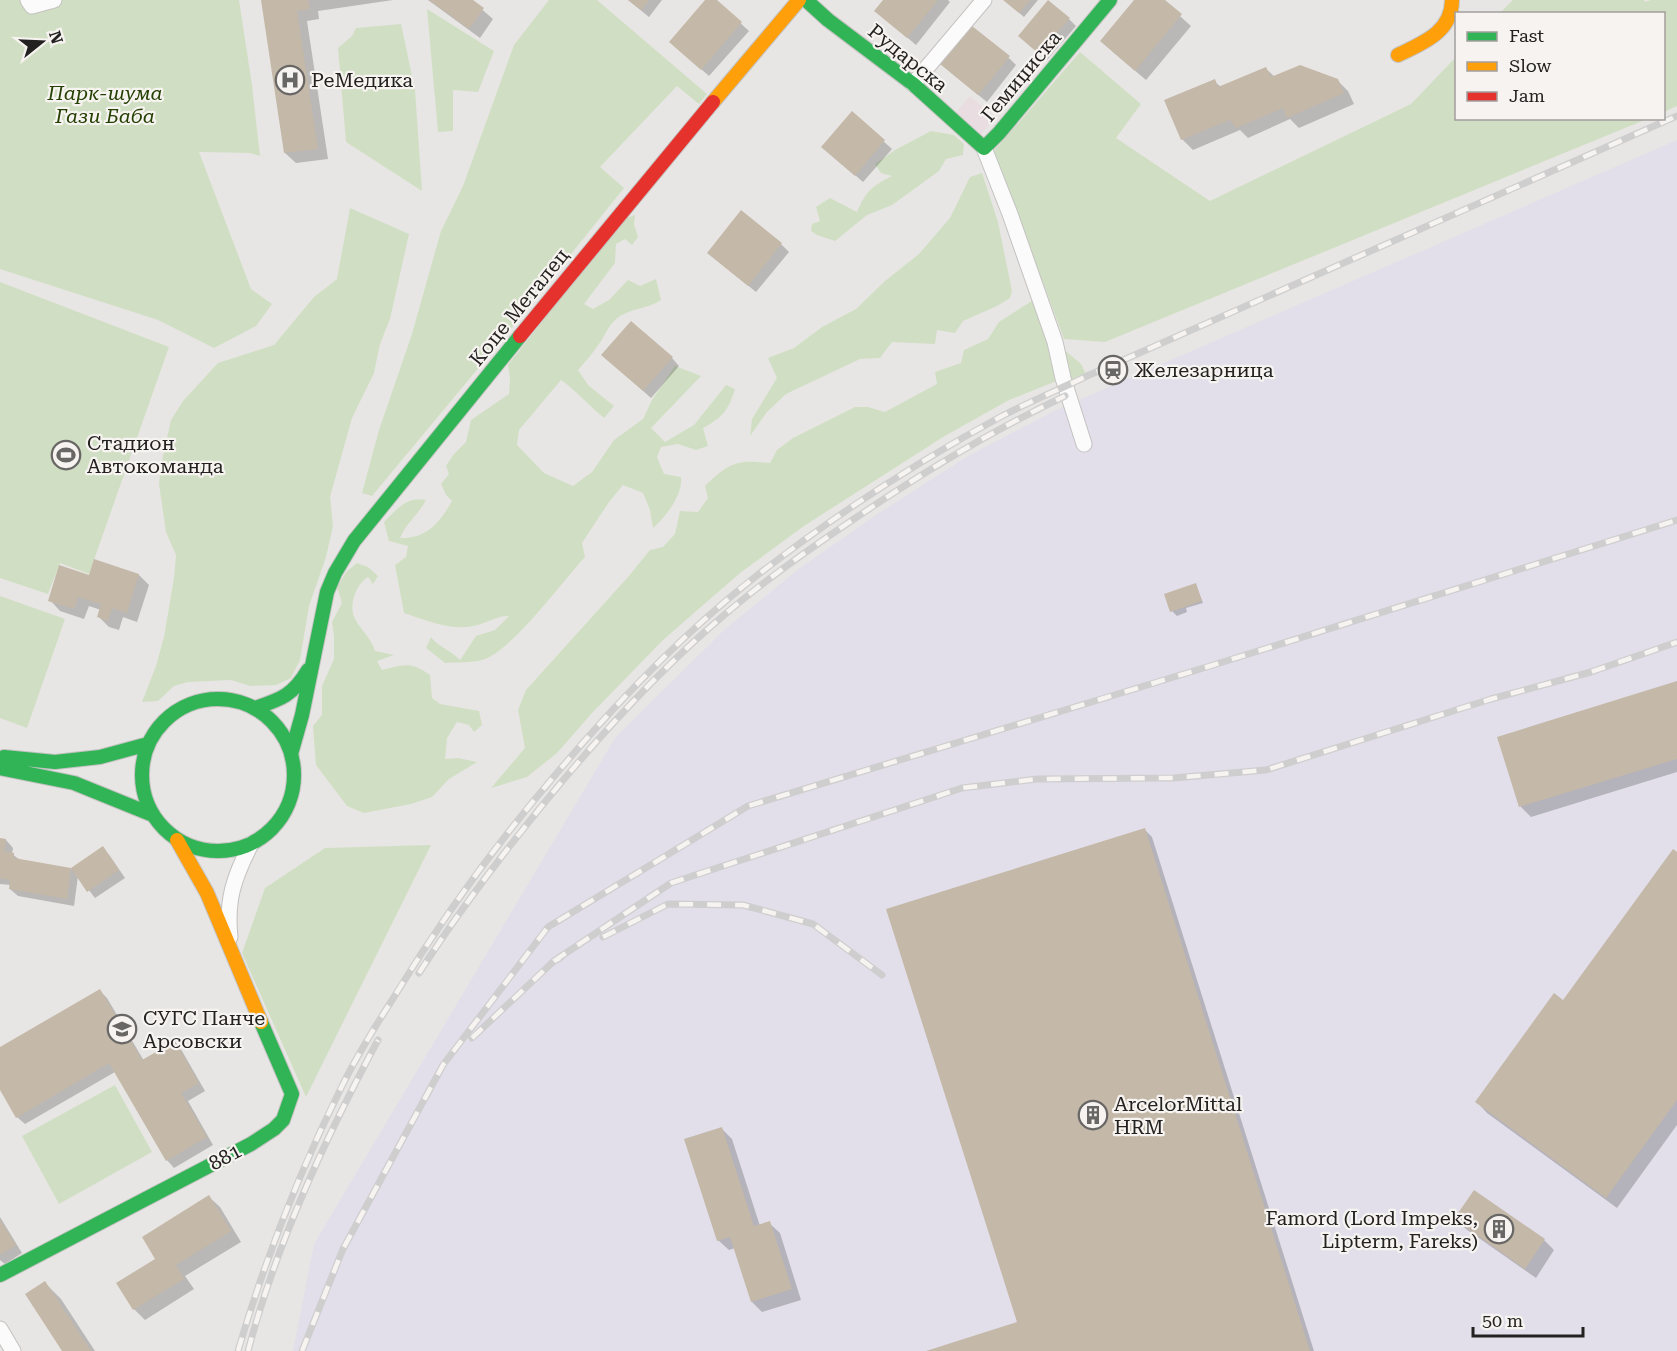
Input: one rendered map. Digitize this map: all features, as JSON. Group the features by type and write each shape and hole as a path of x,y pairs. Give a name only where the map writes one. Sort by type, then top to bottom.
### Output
{"street":[{"path":"28,0 32,6 54,0"},
{"name":"Коце Металец","path":"291,754 302,716 327,592 335,573 354,541 641,188 799,0"},
{"name":"Рударска","path":"806,0 828,20 913,84 984,148"},
{"path":"913,84 984,0"},
{"name":"Гемиџиска","path":"984,148 999,134 1110,0"},
{"path":"1398,56 1434,38 1449,20 1454,8 1452,0"},
{"path":"984,148 1055,342 1063,378 1084,444"},
{"name":"Коце Металец","path":"255,708 293,693 313,662"},
{"path":"214,698 235,700 255,708 278,727 286,740 294,775 289,803 274,828 264,838 233,850 201,850 177,840 164,829 145,798 142,780 143,762 148,744 159,726 174,712 193,702 214,698"},
{"path":"0,756 55,762 100,756 148,744"},
{"path":"0,768 74,783 153,814"},
{"name":"881","path":"0,1275 251,1144 280,1125 289,1113 292,1094 207,893 177,840"},
{"name":"881","path":"231,949 228,925 230,893 237,871 251,844"},
{"path":"0,1329 13,1351"}],"shaded area":[{"path":"970,96 995,118 981,134 956,112"},
{"path":"1677,140 1677,1351 293,1351 314,1244 615,738 725,629 800,568 879,513 968,456 1056,410"}],"green space":[{"name":"Парк-шума Гази Баба","path":"0,0 239,0 260,156 250,153 199,152 251,289 272,304 256,326 214,348 158,320 0,269"},
{"path":"549,0 597,0 707,94 699,104 677,86 600,167 624,188 372,496 362,493 379,430 412,334 441,231 463,186 514,45"},
{"path":"1513,0 1644,0 1645,2 1677,0 1677,106 1665,112 1665,12 1501,12"},
{"path":"427,9 494,51 478,92 453,90 453,131 438,132"},
{"path":"401,24 415,90 422,191 346,142 338,48 352,36 356,28"},
{"path":"1080,52 1141,104 1116,138 1210,201 1411,104 1455,58 1455,120 1645,120 1105,342 1064,339 994,151"},
{"path":"931,131 954,135 964,144 963,155 946,159 939,171 892,205 867,215 835,241 811,231 812,224 820,221 816,207 830,198 857,212 870,190 892,176 881,173 875,164 895,150"},
{"path":"982,173 998,222 1012,291 1010,298 963,321 955,333 937,330 935,344 892,342 880,358 860,359 786,394 767,412 750,436 752,419 777,378 768,358 794,348 822,327 856,309 885,281 919,254 950,218 970,177"},
{"path":"350,208 409,234 390,319 380,344 374,373 352,418 330,497 333,526 326,557 309,606 300,660 291,678 276,685 250,686 231,680 188,682 174,686 158,701 142,702 164,637 174,578 176,555 166,532 159,484 171,420 183,401 218,363 274,345 314,297 337,279"},
{"path":"635,215 634,224 638,237 632,245 625,239 616,244 615,263 584,304 593,309 609,300 628,280 640,286 656,279 661,300 618,318 611,324 602,340 578,370 588,385 614,406 604,418 561,380 519,430 517,445 544,473 573,486 592,472 614,440 643,419 652,400 675,366 701,376 651,428 665,442 694,425 726,385 735,389 730,403 720,417 703,428 708,446 696,450 678,444 661,447 657,457 664,474 681,477 681,484 673,505 653,528 650,510 643,493 623,485 582,543 585,557 521,631 494,655 482,660 445,663 426,648 431,637 460,660 476,636 495,630 509,616 473,626 456,627 404,613 395,565 406,557 408,546 389,541 384,522 403,505 419,499 426,500 400,538 418,536 432,528 443,516 452,501 441,484 449,474 446,466 466,442 471,420 509,394 508,365 622,220"},
{"name":"Стадион Автокоманда","path":"0,282 169,347 89,574 60,563 48,594 0,578"},
{"path":"1038,297 1055,342 1081,364 1087,376 1072,383 1069,376 1009,400 943,437 804,526 740,573 663,640 592,713 557,753 527,777 491,788 525,748 518,710 526,690 650,550 663,547 675,534 680,511 698,512 708,498 705,486 713,478 741,462 770,463 777,450 793,438 855,407 868,407 885,412 937,384 935,372 961,363 964,350 988,339 999,322"},
{"path":"357,563 368,567 378,576 373,584 368,577 364,580 354,596 352,608 355,619 375,651 394,655 377,661 382,670 407,665 423,671 430,675 432,698 440,704 479,711 482,725 474,732 469,725 457,722 447,738 445,759 458,758 477,762 449,779 432,797 411,804 364,813 347,806 316,765 313,726 322,715 322,686 334,659 332,622 342,603 337,587 347,571"},
{"path":"0,596 65,619 27,728 0,718"},
{"path":"431,845 306,1097 242,953 265,888 325,848"},
{"path":"115,1085 152,1152 59,1204 22,1136"}],"building":[{"name":"РеМедика","path":"261,0 308,0 310,9 297,11 318,149 284,153"},
{"path":"429,0 473,0 484,8 469,29"},
{"path":"628,0 649,0 641,10"},
{"path":"705,0 717,0 742,22 701,70 669,42"},
{"path":"883,0 938,0 907,38 874,11"},
{"path":"1003,0 1030,0 1019,13"},
{"path":"1048,0 1070,18 1039,54 1018,36"},
{"path":"1134,0 1165,0 1182,14 1135,71 1100,41"},
{"path":"972,26 1010,56 978,95 940,64"},
{"path":"1300,65 1338,79 1344,93 1287,118 1283,108 1236,128 1230,120 1181,140 1164,100 1215,79 1218,87 1266,67 1271,77"},
{"path":"852,111 885,140 855,176 821,147"},
{"path":"741,210 782,243 748,286 707,253"},
{"path":"631,321 673,357 643,391 601,355"},
{"path":"94,559 139,574 127,613 112,608 108,621 97,617 101,604 78,597 74,609 48,601 59,565 89,575"},
{"path":"1196,583 1202,601 1170,612 1164,594"},
{"path":"1677,681 1677,759 1519,807 1497,737"},
{"name":"ArcelorMittal HRM","path":"1145,828 1310,1351 926,1351 1017,1322 886,909"},
{"path":"0,838 6,839 4,851 14,853 14,858 71,868 67,899 9,889 10,880 0,878"},
{"path":"103,846 119,870 87,892 71,868"},
{"path":"1673,849 1677,852 1677,1100 1606,1198 1475,1102 1554,993 1563,1000"},
{"path":"100,989 142,1060 175,1041 199,1083 181,1093 207,1137 166,1161 109,1063 16,1118 0,1090 0,1047"},
{"path":"722,1127 754,1226 770,1221 792,1289 751,1302 730,1237 717,1241 684,1139"},
{"name":"Famord (Lord Impeks, Lipterm, Fareks)","path":"1474,1190 1545,1239 1525,1269 1454,1219"},
{"path":"209,1195 231,1231 176,1265 184,1279 133,1310 116,1283 155,1259 142,1237"},
{"path":"0,1220 16,1245 0,1255"},
{"path":"45,1281 91,1351 62,1351 25,1294"}],"railway":[{"path":"238,1351 272,1249 327,1116 361,1051 430,940 488,858 574,753 648,673 700,623 755,577 844,512 906,472 1002,416 1087,376 1677,116"},
{"path":"419,973 479,886 565,777 630,705 699,637 771,577 880,502 984,438 1065,396"},
{"path":"302,1351 343,1249 443,1065 548,927 748,806 1210,666 1677,520"},
{"path":"554,961 671,883 962,788 1037,779 1173,778 1266,770 1491,699 1591,672 1677,642"},
{"path":"603,937 668,904 743,905 813,924 882,975"},
{"path":"472,1038 554,961 560,958"},
{"path":"248,1351 273,1270 304,1192 339,1115 378,1040"}],"traffic: fast":[{"path":"806,0 828,20 913,84 984,148 1110,0"},
{"path":"291,754 302,715 327,592 335,573 354,541 520,336"},
{"path":"255,708 273,702 292,691 308,670"},
{"path":"218,699 233,700 247,705 272,721 288,746 293,760 294,775 293,790 288,804 272,829 247,845 233,850 218,851 203,850 189,845 164,829 148,804 143,790 142,775 143,760 148,746 164,721 189,705 203,700 218,699"},
{"path":"4,757 55,762 100,757 148,744"},
{"path":"0,768 74,783 153,815"},
{"path":"0,1275 251,1144 274,1129 283,1120 292,1094 261,1022"}],"traffic: slow":[{"path":"713,102 799,0"},
{"path":"1398,55 1426,41 1442,28 1451,11 1452,0"},
{"path":"177,840 207,893 261,1022"}],"traffic: jam":[{"path":"520,336 713,102"}],"place":[{"name":"РеМедика","path":"290,80"},
{"name":"Железарница","path":"1113,370"},
{"name":"Стадион Автокоманда","path":"66,455"},
{"name":"СУГС Панче Арсовски","path":"122,1029"},
{"name":"ArcelorMittal HRM","path":"1093,1115"},
{"name":"Famord (Lord Impeks, Lipterm, Fareks)","path":"1499,1229"}]}
